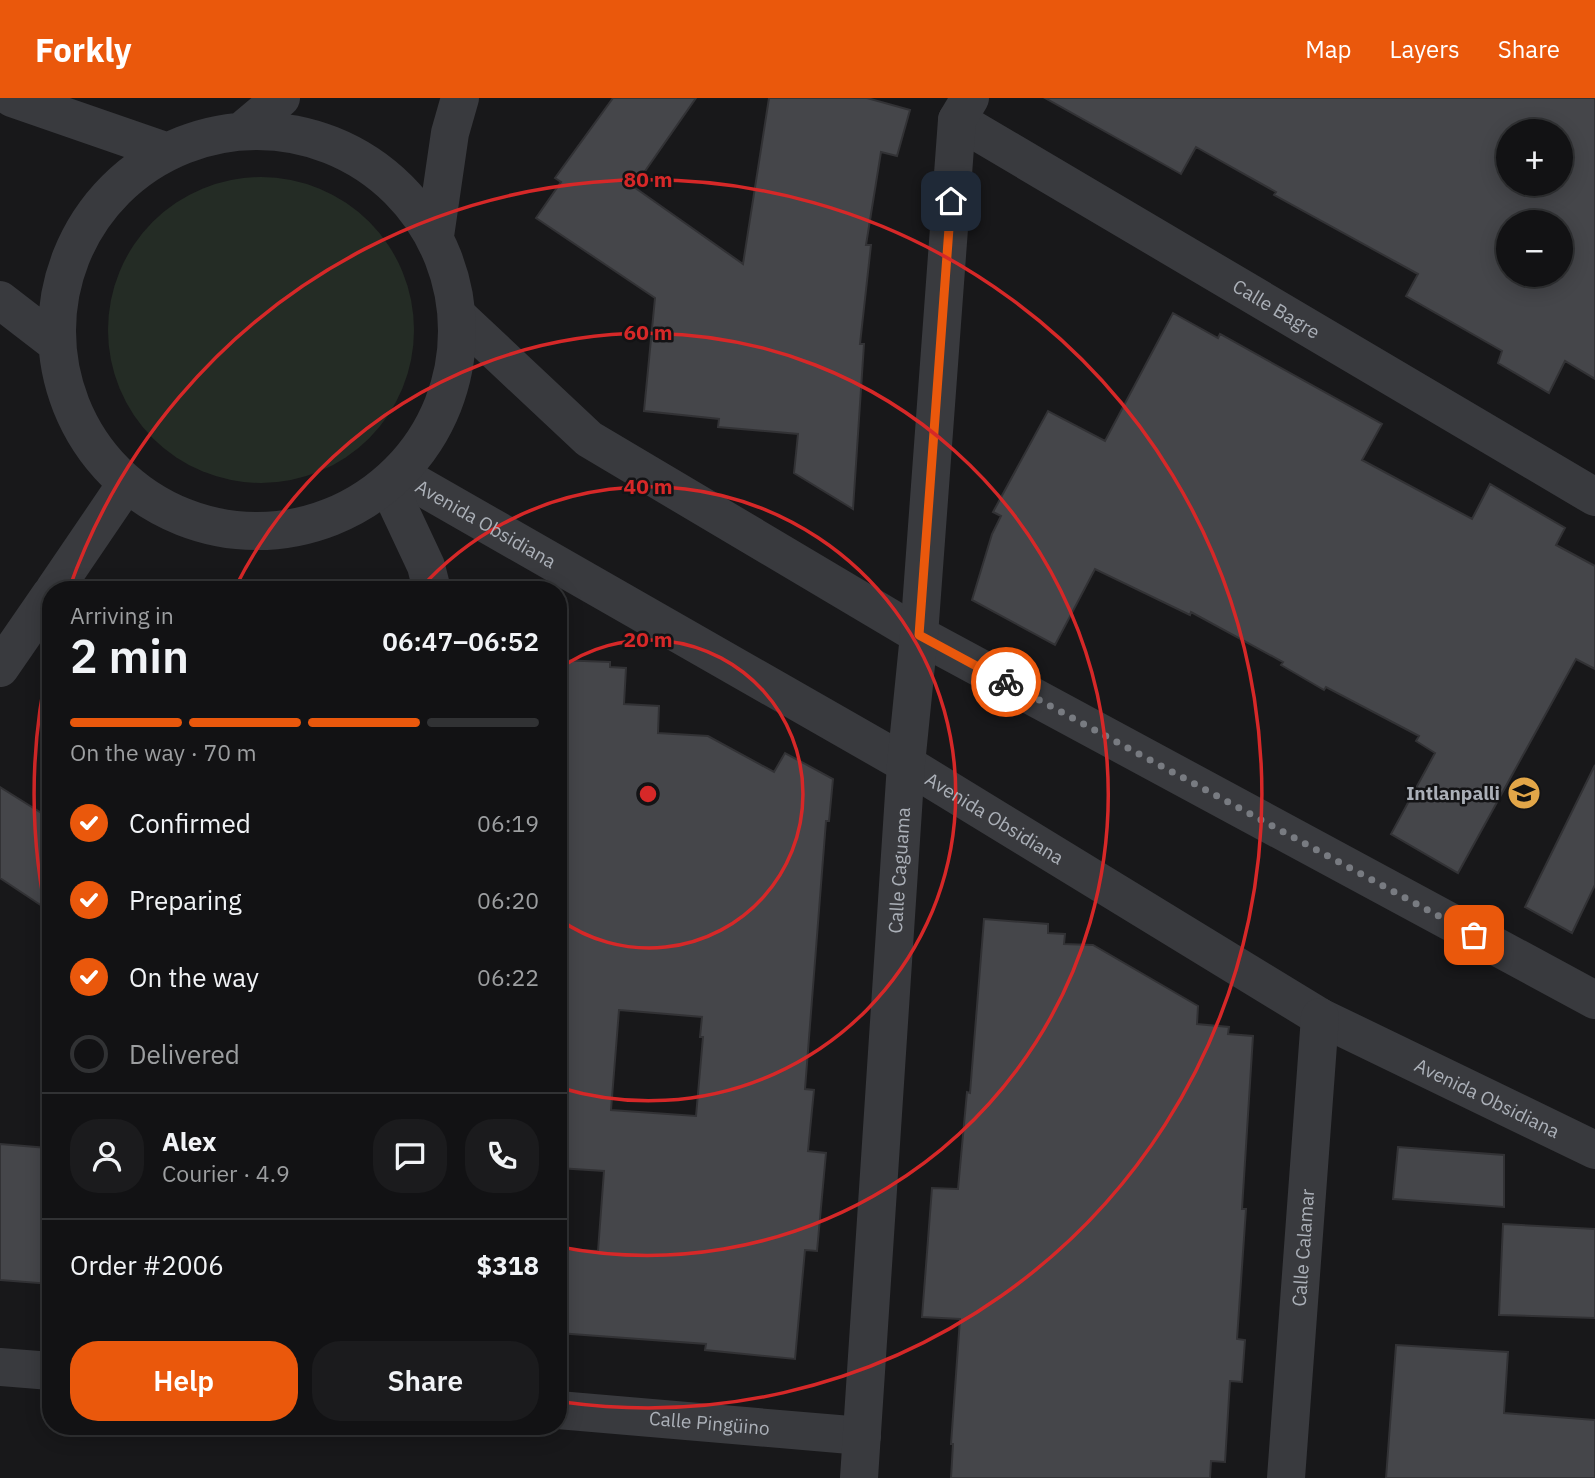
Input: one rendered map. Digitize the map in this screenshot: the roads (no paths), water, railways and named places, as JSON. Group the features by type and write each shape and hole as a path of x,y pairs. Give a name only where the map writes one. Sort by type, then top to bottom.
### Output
{"street":[{"path":"12,98 165,152"},
{"path":"244,129 320,139 387,176 435,236 450,275 458,316 454,374 434,429 393,480 339,515 285,531 228,530 174,515 126,484 91,444 68,397 57,344 61,286 83,232 118,185 165,152 244,129 281,98"},
{"path":"435,236 450,133 460,98"},
{"name":"Calle Bagre","path":"963,109 1595,497"},
{"name":"Calle Caguama","path":"859,1478 906,764 963,109"},
{"path":"0,300 57,344"},
{"path":"458,316 589,439 919,635 1595,1000"},
{"path":"393,480 430,581"},
{"name":"Avenida Obsidiana","path":"393,480 906,764 1320,1017 1595,1150"},
{"path":"60,581 126,484"},
{"path":"0,668 42,607"},
{"name":"Calle Calamar","path":"1286,1478 1320,1017"},
{"path":"0,1367 42,1370"},
{"name":"Calle Pingüino","path":"567,1411 862,1436"}],"place":[{"name":"Intlanpalli","path":"1524,793"}]}
